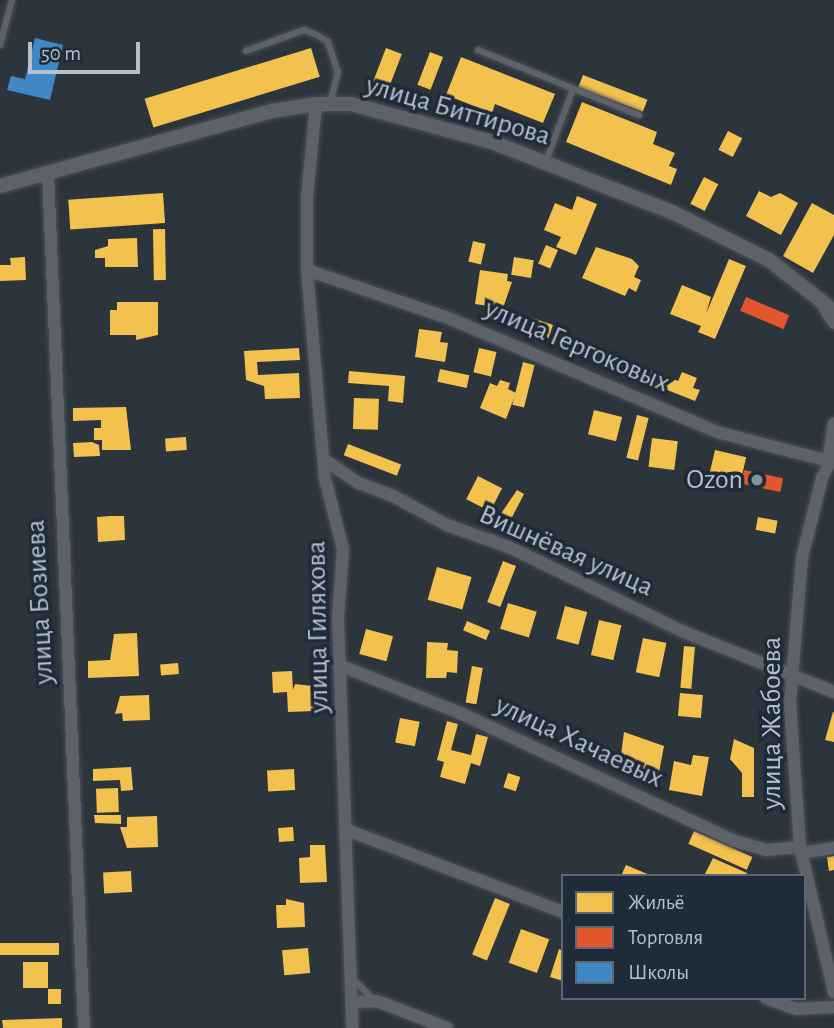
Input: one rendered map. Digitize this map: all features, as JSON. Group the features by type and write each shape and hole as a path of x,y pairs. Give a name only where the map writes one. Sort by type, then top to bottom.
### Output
{"street":[{"name":"улица Биттирова","path":"0,186 272,111 323,104 368,107 432,123 545,161 699,225 769,260 834,311"},
{"name":"улица Гиляхова","path":"323,104 307,198 307,270 312,352 326,479 343,549 339,665 352,1028"},
{"name":"улица Бозиева","path":"48,172 84,1028"},
{"name":"улица Гергоковых","path":"307,270 451,319 717,432 831,458"},
{"path":"819,297 834,323"},
{"name":"улица Жабоева","path":"834,423 831,458 803,557 791,676 792,780 801,850 834,992"},
{"name":"Вишнёвая улица","path":"326,461 359,483 447,525 509,547 684,632 834,692"},
{"name":"улица Хачаевых","path":"339,665 460,713 735,841 766,850 834,848"},
{"path":"347,830 561,911"},
{"path":"771,1000 796,1009 834,1007"},
{"path":"353,1002 377,1001 447,1028"}],"lane":[{"path":"0,45 12,0"},
{"path":"246,51 304,30 317,34 335,55 338,72 323,104"},
{"path":"478,51 639,115"},
{"path":"545,161 573,89"},
{"path":"351,973 361,991 377,1001"}],"building: Жильё":[{"path":"311,48 320,77 153,128 145,99"},
{"path":"386,48 402,54 388,90 372,83"},
{"path":"430,52 443,57 431,90 417,85"},
{"path":"461,57 555,94 543,123 495,104 492,113 446,95"},
{"path":"583,75 647,100 643,112 578,87"},
{"path":"582,102 657,132 653,144 675,153 669,166 677,169 671,185 566,142"},
{"path":"728,131 742,138 733,157 718,150"},
{"path":"704,177 718,184 705,211 690,204"},
{"path":"759,191 771,197 780,193 798,203 781,235 746,216"},
{"path":"163,193 165,223 70,230 68,200"},
{"path":"577,196 597,204 576,255 556,247 561,237 544,230 555,203 572,210"},
{"path":"812,203 834,215 834,235 813,273 783,256"},
{"path":"153,229 165,229 166,280 154,280"},
{"path":"137,238 138,267 105,267 105,258 95,258 95,250 108,246 108,239"},
{"path":"473,241 486,244 481,264 468,261"},
{"path":"546,245 558,250 550,268 538,263"},
{"path":"596,247 632,259 639,266 634,277 641,280 636,292 629,288 625,296 582,278"},
{"path":"25,257 26,280 0,281 0,265 11,265 10,258"},
{"path":"514,257 534,260 531,278 511,275"},
{"path":"729,259 746,266 715,339 698,332 701,326 670,314 682,285 711,297 706,314"},
{"path":"480,270 508,274 507,281 512,282 503,308 475,304"},
{"path":"117,302 158,302 158,335 136,340 136,335 110,335 110,310 117,310"},
{"path":"518,313 553,325 548,338 513,326"},
{"path":"419,329 442,332 440,342 448,343 445,362 415,357"},
{"path":"299,348 300,360 257,362 258,375 299,373 300,398 265,399 264,386 246,380 244,351"},
{"path":"479,348 497,352 491,376 473,372"},
{"path":"523,362 535,365 524,408 512,405"},
{"path":"628,362 640,366 635,381 623,377"},
{"path":"440,369 469,375 467,388 437,382"},
{"path":"652,370 678,381 682,372 697,378 693,388 700,390 695,401 647,382"},
{"path":"349,371 405,376 403,403 388,401 389,386 348,383"},
{"path":"500,380 510,383 508,389 516,393 506,419 480,408 490,383 497,386"},
{"path":"354,398 379,399 378,430 353,429"},
{"path":"126,407 131,450 102,450 102,440 94,440 94,428 101,428 101,420 73,421 73,408"},
{"path":"594,410 622,417 616,441 588,434"},
{"path":"637,415 649,418 638,461 626,458"},
{"path":"186,437 187,450 166,451 165,438"},
{"path":"652,438 678,441 674,470 648,467"},
{"path":"92,442 99,445 100,456 74,457 73,443"},
{"path":"348,444 401,464 397,476 344,455"},
{"path":"715,450 746,457 741,482 709,474"},
{"path":"478,476 502,488 490,511 466,499"},
{"path":"517,490 524,494 507,527 496,521"},
{"path":"124,516 125,540 98,542 97,517"},
{"path":"758,517 778,521 775,534 756,530"},
{"path":"503,561 516,566 500,607 487,602"},
{"path":"437,567 472,577 462,610 428,600"},
{"path":"508,603 537,612 529,638 500,629"},
{"path":"565,606 587,612 578,645 556,639"},
{"path":"599,620 621,625 613,660 591,655"},
{"path":"467,621 490,631 486,640 463,630"},
{"path":"366,629 393,636 386,661 359,654"},
{"path":"137,633 139,676 88,678 88,661 110,660 114,634"},
{"path":"643,638 666,643 659,677 636,672"},
{"path":"427,642 448,643 447,650 458,651 457,673 447,672 446,678 426,678"},
{"path":"684,646 695,647 691,689 680,688"},
{"path":"178,663 179,674 161,676 160,665"},
{"path":"472,666 483,668 476,704 466,702"},
{"path":"292,671 293,690 295,684 313,686 315,711 288,712 287,692 273,693 272,672"},
{"path":"680,693 703,695 701,718 678,716"},
{"path":"149,695 150,720 123,721 122,713 115,714 120,696"},
{"path":"834,712 834,742 825,740"},
{"path":"400,718 420,722 415,746 395,743"},
{"path":"447,721 458,724 451,750 471,755 476,734 488,737 480,766 471,763 465,784 440,777 444,762 437,760"},
{"path":"624,732 664,746 657,783 619,770"},
{"path":"734,739 754,748 754,797 742,797 742,773 730,759"},
{"path":"693,755 709,757 702,796 669,790 674,761 691,765"},
{"path":"131,767 133,790 121,791 120,780 93,781 93,769"},
{"path":"294,769 295,790 268,791 267,770"},
{"path":"508,773 520,777 516,791 503,787"},
{"path":"118,788 119,812 97,813 96,789"},
{"path":"94,815 121,815 121,824 95,823"},
{"path":"157,816 158,847 127,848 120,827 127,827 127,817"},
{"path":"293,827 294,841 279,842 278,828"},
{"path":"694,831 752,857 747,870 688,844"},
{"path":"310,845 325,845 327,882 300,883 299,858 310,857"},
{"path":"834,856 834,870 829,871 827,857"},
{"path":"713,858 747,873 747,874 705,874"},
{"path":"626,865 647,874 622,874"},
{"path":"131,871 132,892 104,893 103,872"},
{"path":"495,898 510,904 487,961 472,955"},
{"path":"286,899 304,903 305,927 277,928 276,905 286,905"},
{"path":"521,929 549,939 537,973 509,963"},
{"path":"0,943 59,943 59,955 0,955"},
{"path":"308,948 310,973 284,975 282,950"},
{"path":"559,949 561,980 550,977"},
{"path":"23,962 48,962 48,988 23,988"},
{"path":"48,989 61,989 61,1004 48,1004"},
{"path":"62,1018 62,1028 3,1028 2,1020"}],"building: Торговля":[{"path":"746,297 789,315 783,329 740,311"},
{"path":"744,470 783,478 780,492 741,484"}],"building: Школы":[{"path":"35,38 63,45 50,100 7,90 11,76 25,79"}],"place":[{"name":"Ozon","path":"757,480"}]}
